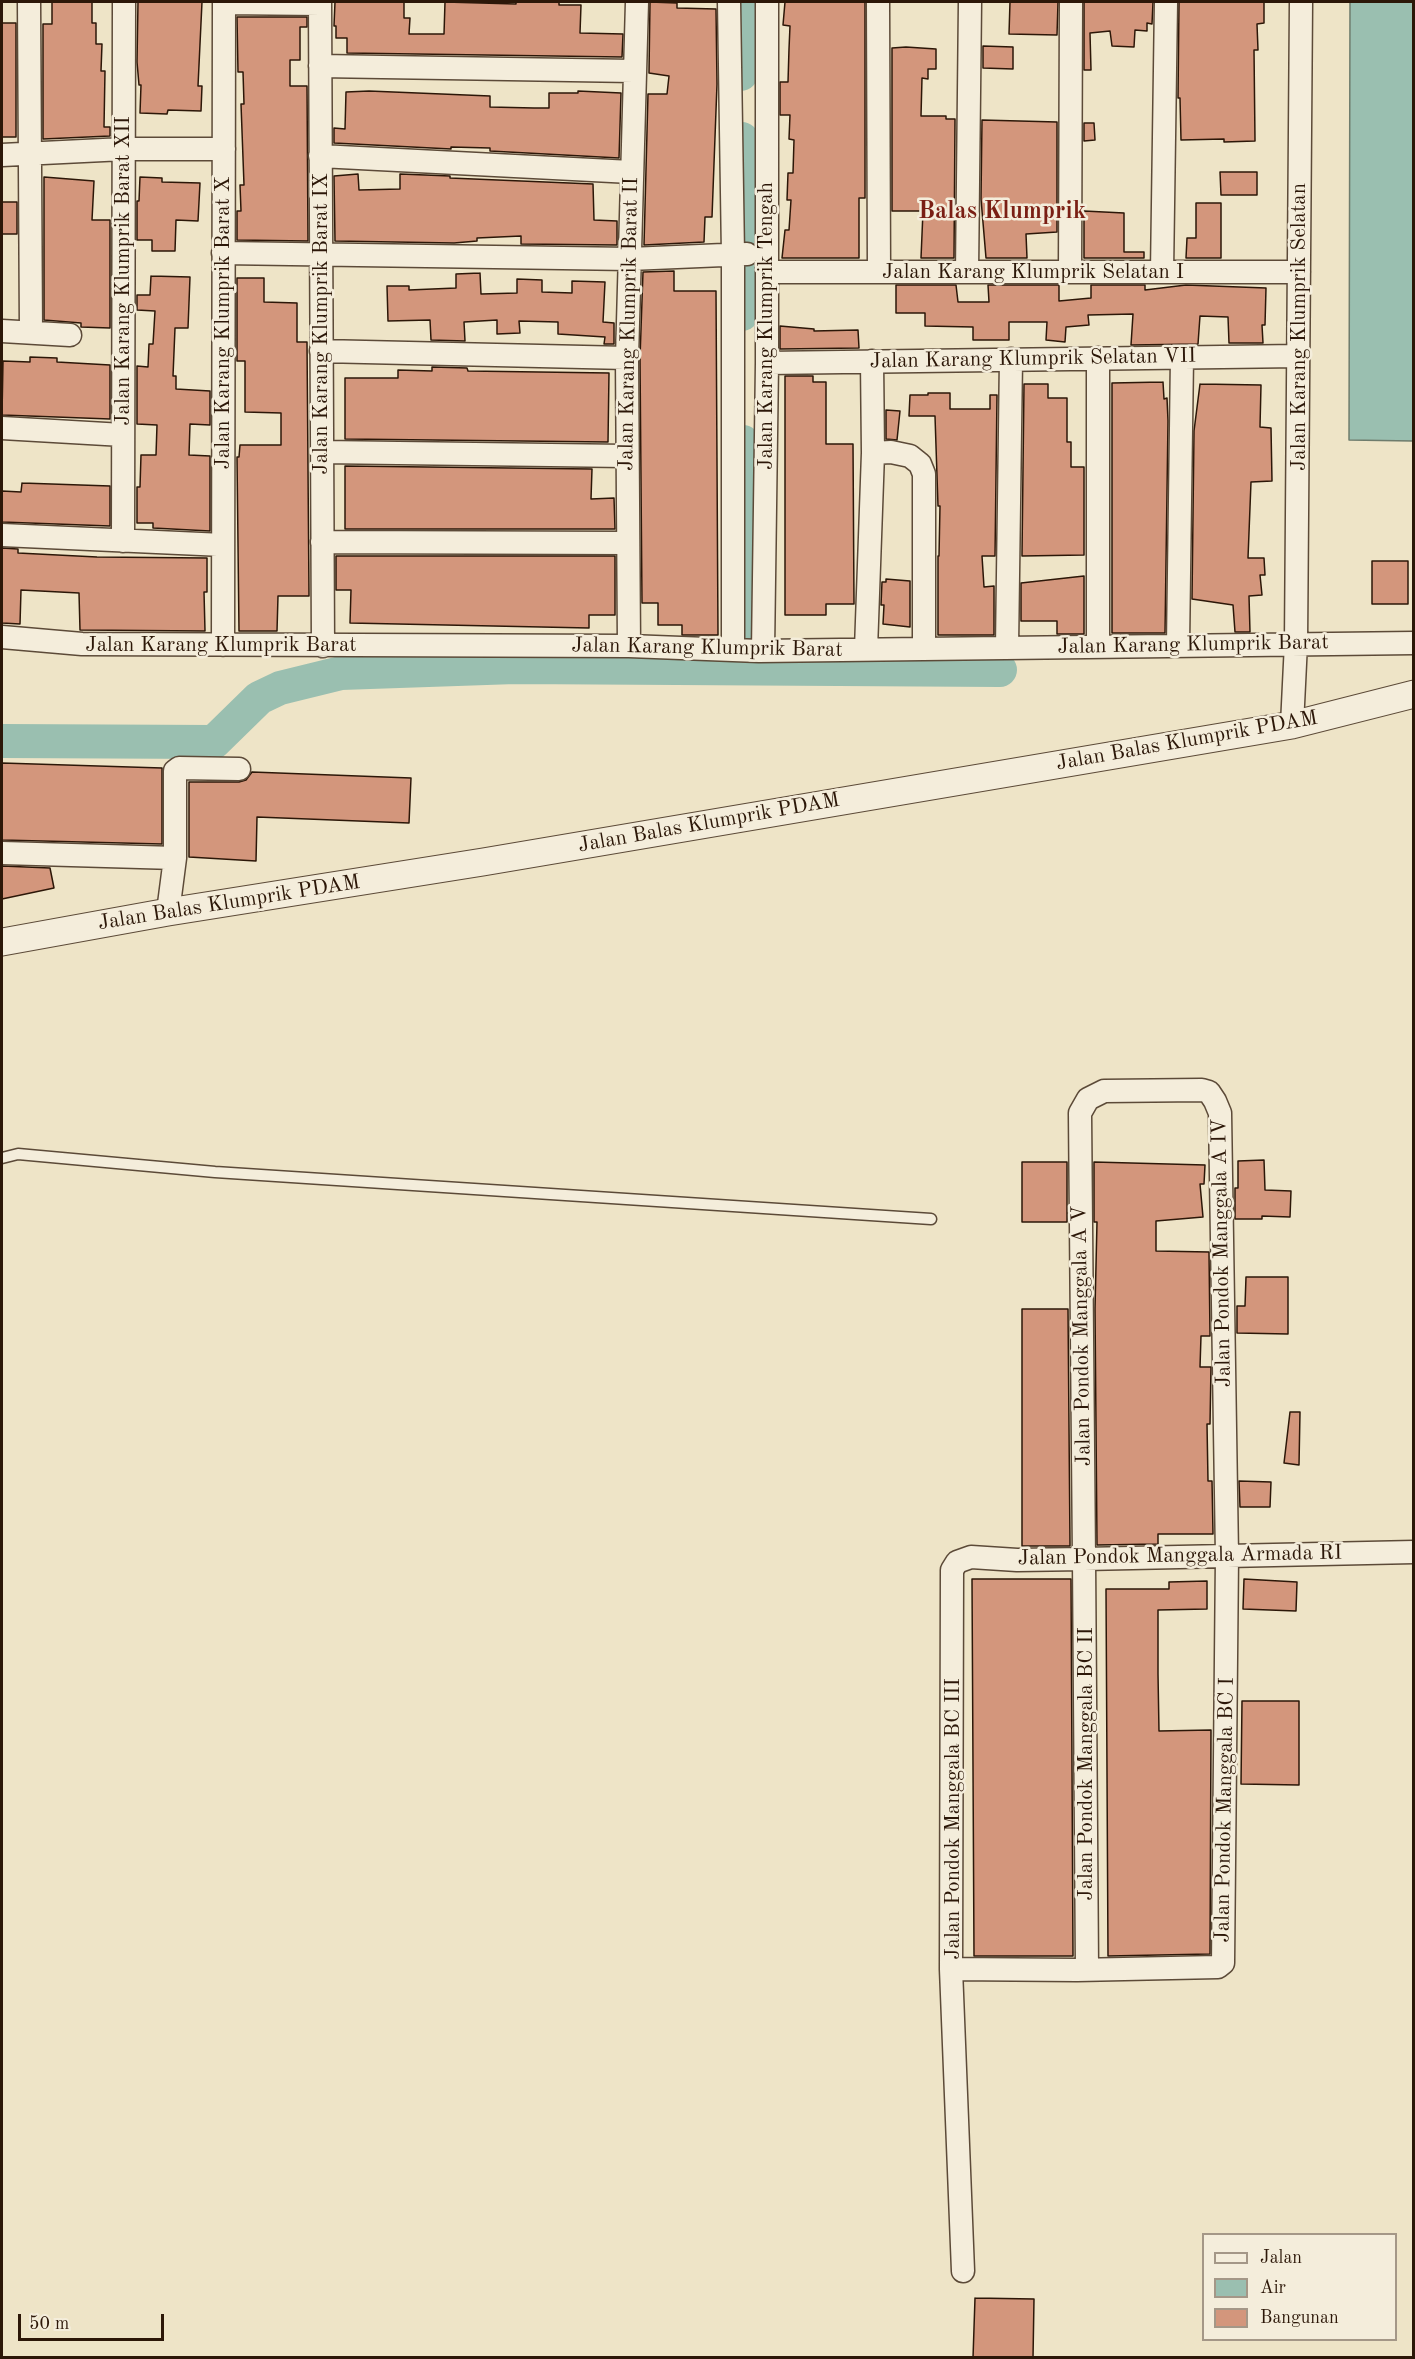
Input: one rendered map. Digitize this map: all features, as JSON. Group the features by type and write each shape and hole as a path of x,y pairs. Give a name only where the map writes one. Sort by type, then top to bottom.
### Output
{"street":[{"path":"29,2 32,332"},
{"name":"Jalan Karang Klumprik Barat XII","path":"123,2 123,542"},
{"path":"224,2 320,3"},
{"name":"Jalan Karang Klumprik Barat X","path":"223,645 224,2"},
{"name":"Jalan Karang Klumprik Barat II","path":"629,646 627,358 633,70 637,2"},
{"name":"Jalan Karang Klumprik Tengah","path":"729,2 754,257 767,363 749,651"},
{"name":"Jalan Karang Klumprik Tengah","path":"749,651 754,257 767,2"},
{"path":"878,2 879,272"},
{"path":"967,272 970,2"},
{"path":"1070,272 1071,2"},
{"path":"1162,272 1166,2"},
{"name":"Jalan Karang Klumprik Selatan","path":"1293,712 1296,650 1301,2"},
{"name":"Jalan Karang Klumprik Barat IX","path":"320,3 323,646"},
{"path":"320,66 633,70"},
{"path":"2,155 124,149 224,149"},
{"path":"320,156 631,172"},
{"name":"Jalan Karang Klumprik Selatan I","path":"224,253 630,259 754,257 879,272 1299,272"},
{"path":"2,331 70,335"},
{"path":"321,351 627,358"},
{"name":"Jalan Karang Klumprik Selatan VII","path":"767,363 1298,356"},
{"path":"1178,645 1182,357"},
{"path":"1098,358 1098,646"},
{"path":"1007,647 1011,360"},
{"path":"867,650 873,453 872,361"},
{"path":"2,428 123,435"},
{"path":"322,452 626,456"},
{"path":"873,453 891,452 910,456 920,464 924,474 924,649"},
{"path":"2,535 223,545"},
{"path":"322,542 628,543"},
{"name":"Jalan Karang Klumprik Barat","path":"2,637 81,644 629,646 749,651 1178,645 1296,650 1413,643"},
{"name":"Jalan Balas Klumprik PDAM","path":"2,942 168,912 471,864 1293,712 1413,694"},
{"path":"168,912 175,858 175,771 179,768 239,769"},
{"path":"2,853 175,858"},
{"name":"Jalan Pondok Manggala A IV","path":"1080,1113 1088,1099 1104,1091 1202,1090 1209,1092 1220,1113 1227,1556"},
{"name":"Jalan Pondok Manggala A V","path":"1080,1113 1084,1559"},
{"name":"Jalan Pondok Manggala Armada RI","path":"952,1570 957,1562 971,1557 1017,1560 1413,1552"},
{"name":"Jalan Pondok Manggala BC I","path":"1087,1969 1218,1967 1223,1963 1227,1556"},
{"name":"Jalan Pondok Manggala BC II","path":"1084,1559 1087,1969"},
{"name":"Jalan Pondok Manggala BC III","path":"952,1570 951,1969 1087,1969"},
{"path":"951,1969 963,2271"}],"lane":[{"path":"2,1158 18,1154 215,1172 931,1219"}],"water":[{"path":"1350,2 1413,2 1413,441 1349,440"}],"building":[{"path":"52,2 92,2 92,23 96,23 96,44 102,44 101,71 105,71 104,127 110,127 110,136 43,139 43,24 52,24"},
{"path":"138,2 202,2 198,86 202,86 201,111 168,110 167,114 140,113 141,85 139,85 137,62"},
{"path":"335,2 404,2 404,18 410,18 409,34 444,34 445,2 516,4 516,2 559,2 559,5 581,5 580,33 623,34 622,57 347,53 347,38 336,38"},
{"path":"650,2 677,3 677,8 716,9 717,84 712,217 705,217 704,242 644,245 648,94 667,94 669,76 649,73"},
{"path":"785,2 865,2 865,198 859,198 859,258 782,258 785,230 789,230 791,200 787,200 788,173 793,173 794,140 789,139 790,115 780,115 780,82 788,82 790,26 783,25"},
{"path":"1010,2 1058,2 1057,35 1009,34"},
{"path":"1084,2 1153,2 1152,24 1147,23 1147,31 1135,30 1134,47 1112,46 1110,31 1090,33 1091,70 1084,70"},
{"path":"1179,2 1264,2 1264,23 1257,24 1258,50 1254,50 1255,141 1181,140 1180,98 1178,98"},
{"path":"237,17 307,17 307,27 300,27 300,60 290,60 290,86 307,86 308,241 237,240 237,211 241,211 240,185 244,185 241,104 244,104 243,72 238,72"},
{"path":"2,23 16,23 16,137 2,137"},
{"path":"983,46 1013,47 1013,69 983,68"},
{"path":"892,48 936,49 936,69 928,69 928,79 922,78 921,116 946,116 946,119 955,119 954,258 921,258 923,211 892,211"},
{"path":"578,91 621,93 619,158 490,151 490,148 451,147 451,149 334,143 334,128 345,129 346,92 490,96 490,107 534,108 549,108 549,93 578,93"},
{"path":"982,120 1057,122 1057,232 1026,234 1027,258 986,258 981,199"},
{"path":"1084,123 1094,123 1095,140 1084,141"},
{"path":"1220,172 1257,172 1257,195 1221,195"},
{"path":"358,174 359,190 400,189 400,174 593,184 594,220 617,221 617,245 521,244 521,236 477,238 477,241 454,243 335,241 334,176"},
{"path":"44,177 94,181 92,220 110,220 110,328 81,327 81,323 44,320"},
{"path":"140,177 162,178 162,182 200,183 198,221 176,220 175,251 152,251 152,240 137,240 137,201 139,201"},
{"path":"2,202 17,202 17,234 2,234"},
{"path":"1196,203 1221,203 1221,258 1186,258 1187,238 1196,238"},
{"path":"1084,211 1124,213 1124,252 1144,252 1144,258 1084,258"},
{"path":"674,271 674,291 716,291 718,635 682,635 682,625 658,625 658,603 642,603 640,358 643,272"},
{"path":"480,273 481,294 517,293 517,279 542,280 542,292 572,293 572,281 605,282 603,322 614,323 614,344 604,344 605,337 558,334 558,322 519,321 520,333 497,334 497,320 464,322 465,341 431,340 430,320 388,321 387,286 409,286 409,290 456,288 456,274"},
{"path":"151,276 190,277 188,328 175,328 173,376 176,376 176,389 210,391 210,425 190,424 189,455 210,456 210,531 153,528 153,523 137,523 137,487 140,487 141,455 156,455 157,425 137,424 137,366 148,367 149,344 153,344 155,311 137,310 137,295 150,295"},
{"path":"237,278 264,278 264,302 297,303 297,342 307,342 309,596 278,596 277,631 239,631 237,457 239,457 240,445 281,445 281,413 245,412 245,361 237,361"},
{"path":"896,285 956,285 958,302 989,302 988,285 1059,285 1059,301 1091,298 1091,285 1145,285 1145,290 1186,285 1266,288 1265,325 1262,325 1263,343 1229,343 1228,317 1200,316 1198,344 1131,345 1133,314 1088,315 1089,325 1066,327 1065,342 1046,340 1047,322 1009,322 1009,340 973,340 973,327 925,326 925,313 896,313"},
{"path":"780,326 814,329 814,331 858,330 859,348 780,349"},
{"path":"30,357 57,358 57,362 110,365 110,419 2,415 3,361 30,362"},
{"path":"432,367 467,368 468,371 609,373 608,442 345,439 345,378 398,378 398,370 432,371"},
{"path":"785,376 813,376 813,382 826,382 826,444 853,444 854,604 826,604 826,615 785,615"},
{"path":"1163,382 1164,399 1167,398 1168,421 1165,633 1112,633 1112,383"},
{"path":"1024,384 1048,384 1048,398 1067,398 1067,442 1071,442 1071,467 1084,467 1084,555 1022,556"},
{"path":"1200,384 1261,385 1260,427 1271,428 1272,481 1251,482 1248,558 1264,558 1265,575 1260,575 1262,595 1249,596 1250,632 1235,632 1233,605 1192,599 1194,431"},
{"path":"928,393 950,393 950,409 990,409 990,395 997,395 995,556 982,556 984,587 994,586 994,635 938,635 940,506 938,506 935,416 909,416 910,395 928,395"},
{"path":"886,410 900,411 897,440 886,439"},
{"path":"345,466 592,469 591,499 614,498 615,529 345,529"},
{"path":"22,483 110,486 110,526 2,522 2,491 21,492"},
{"path":"2,548 18,549 18,553 97,557 207,558 207,592 204,592 205,631 80,630 79,593 21,590 20,624 2,623"},
{"path":"336,556 615,556 615,615 589,615 589,628 350,623 351,590 336,590"},
{"path":"1372,561 1408,561 1408,604 1372,604"},
{"path":"1084,576 1084,634 1057,634 1057,621 1021,621 1021,583"},
{"path":"886,579 910,581 910,627 883,624 882,582 886,582"},
{"path":"2,763 162,768 162,844 2,840"},
{"path":"252,772 411,778 409,823 257,817 256,861 189,857 189,782 239,782 246,780"},
{"path":"2,866 50,868 54,888 2,899"},
{"path":"1264,1160 1265,1190 1291,1191 1290,1217 1262,1216 1262,1219 1235,1219 1238,1161"},
{"path":"1022,1162 1067,1162 1067,1222 1022,1222"},
{"path":"1094,1162 1205,1165 1204,1184 1200,1184 1203,1217 1156,1221 1156,1251 1209,1252 1210,1336 1201,1336 1200,1367 1211,1367 1210,1424 1207,1424 1208,1481 1212,1481 1213,1534 1158,1534 1158,1544 1097,1545 1095,1309 1097,1222 1094,1222"},
{"path":"1246,1277 1288,1277 1288,1334 1237,1333 1237,1306 1245,1306"},
{"path":"1022,1309 1068,1309 1070,1546 1022,1546"},
{"path":"1290,1412 1300,1412 1299,1465 1284,1463"},
{"path":"1239,1481 1271,1482 1270,1507 1240,1507"},
{"path":"972,1579 1071,1579 1073,1956 974,1956"},
{"path":"1244,1579 1297,1582 1296,1611 1243,1609"},
{"path":"1207,1581 1207,1609 1158,1610 1158,1674 1159,1731 1211,1730 1210,1954 1108,1956 1106,1589 1169,1589 1169,1582"},
{"path":"1242,1701 1299,1701 1299,1785 1241,1784"},
{"path":"975,2298 1034,2299 1033,2358 973,2358"}],"waterway":[{"path":"740,2 741,74"},
{"path":"742,139 745,262 742,314"},
{"path":"743,442 749,632 747,667"},
{"path":"2,741 214,742 259,698 280,688 341,673 515,667 1000,670"}],"district":[{"name":"Balas Klumprik","path":"1002,212"}]}
